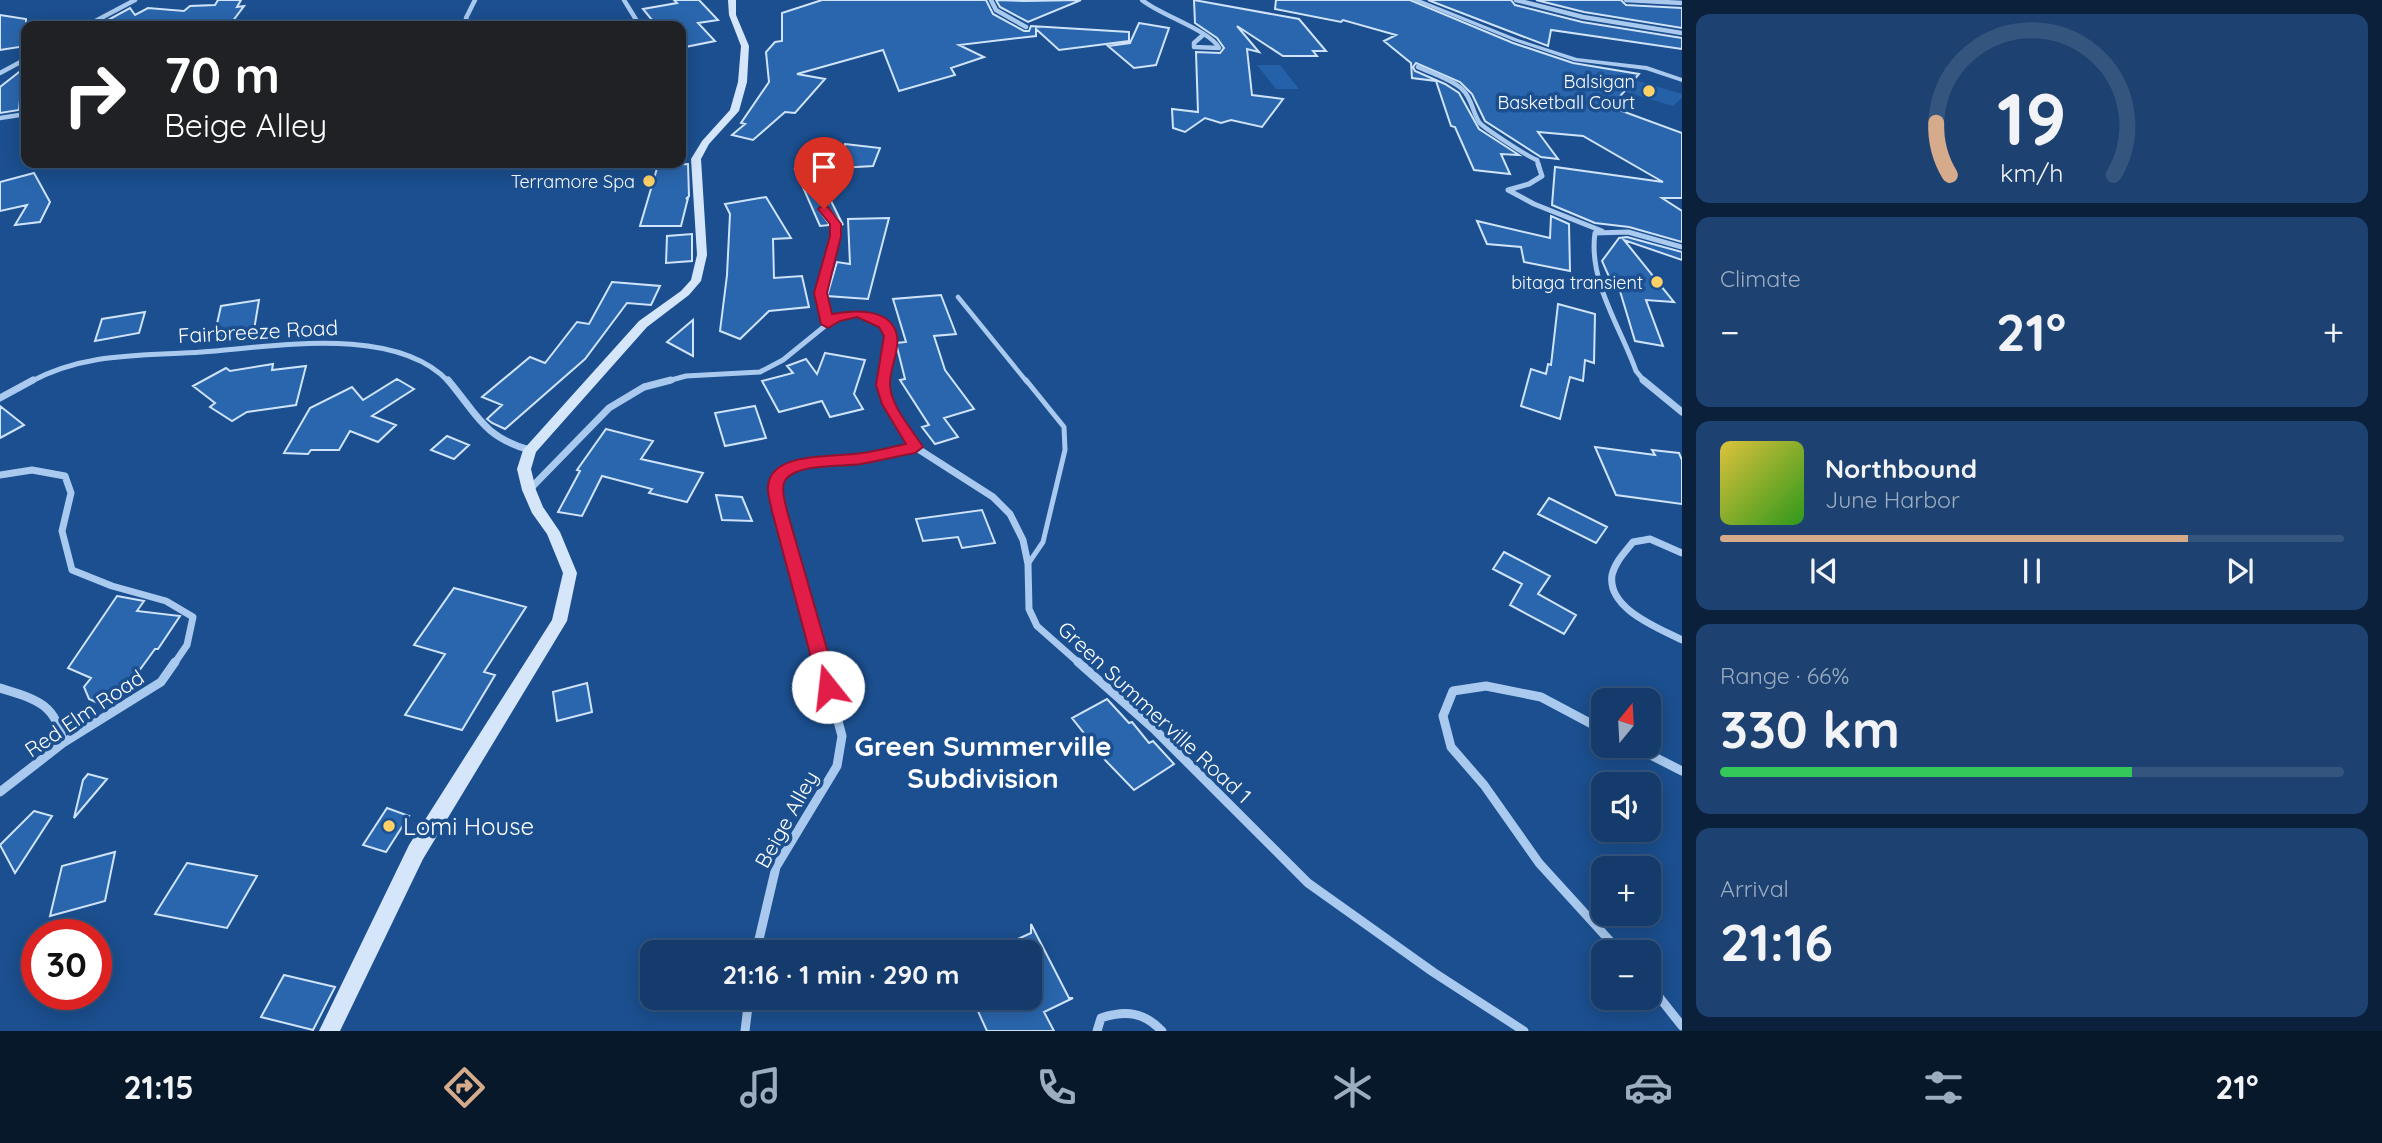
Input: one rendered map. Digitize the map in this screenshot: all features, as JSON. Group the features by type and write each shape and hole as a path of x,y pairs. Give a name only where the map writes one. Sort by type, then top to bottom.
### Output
{"main road":[{"path":"329,1031 416,852 559,621 570,573 553,532 537,509 529,490 524,469 530,450 643,324 685,293 696,281 702,255 696,159 701,145 738,104 744,59 744,41 729,11 732,0"}],"street":[{"path":"95,21 135,0"},
{"path":"467,21 466,18 475,0"},
{"path":"624,0 637,21"},
{"path":"991,0 996,10 1026,27"},
{"path":"1142,0 1160,13 1203,35 1219,45 1219,48 1212,50 1194,47 1203,35"},
{"path":"1415,0 1527,44 1576,60 1650,68 1682,80"},
{"path":"1516,0 1583,17 1682,33"},
{"path":"1626,0 1682,4"},
{"path":"0,72 21,62"},
{"path":"1418,67 1460,87 1469,97 1481,126 1514,144 1526,156 1538,160 1542,176 1529,184 1508,190 1534,204 1602,231 1648,237 1682,247"},
{"path":"0,118 21,115"},
{"path":"529,490 609,408 644,387 686,376 760,372 783,360 828,324 821,293 836,224 824,209"},
{"path":"1602,231 1595,233 1592,241 1594,265 1636,370 1644,381 1682,412"},
{"name":"Green Summerville Road 1","path":"828,324 836,317 857,313 872,317 884,325 890,336 883,385 889,404 915,447 993,497 1010,514 1023,540 1028,564 1029,609 1037,626 1155,730 1308,883 1433,972 1524,1031"},
{"name":"Fairbreeze Road","path":"0,398 70,364 91,359 319,341 352,344 393,353 429,366 449,379 483,427 505,443 530,450"},
{"name":"Beige Alley","path":"759,940 776,867 837,766 842,736 779,511 775,487 778,478 788,468 814,462 861,459 915,447"},
{"name":"Red Elm Road","path":"0,475 11,471 37,470 54,471 65,476 71,493 62,531 72,570 115,587 154,595 178,606 193,617 187,645 161,682 63,743 0,792"},
{"path":"1682,553 1650,539 1640,539 1624,550 1613,573 1612,584 1619,602 1625,607 1642,620 1682,640"},
{"path":"1591,724 1541,697 1486,686 1454,691 1443,716 1451,747 1484,785 1539,863 1609,940"},
{"path":"0,688 37,699 54,713 61,724 63,743"},
{"path":"1657,758 1682,771"},
{"path":"1661,999 1682,1026"},
{"path":"745,1031 748,1010"},
{"path":"1097,1031 1101,1018 1121,1011 1138,1012 1153,1021 1162,1031"}],"lane":[{"path":"958,297 1064,427 1065,450 1043,542 1028,564"}],"shaded area":[{"path":"1257,65 1280,65 1299,89 1276,89"},
{"name":"Balsigan Basketball Court","path":"1628,78 1682,94 1682,98 1673,106 1615,89"}],"building":[{"path":"218,0 241,0 237,7 244,6 233,21 108,20 130,8 135,15 148,8 184,11 190,6 215,5"},
{"path":"674,0 699,0 718,20 698,23 715,41 686,47 686,21 653,21 643,9 677,3"},
{"path":"822,0 986,0 993,14 1024,31 1029,31 1031,26 1129,32 1129,41 1059,50 1036,29 1036,36 959,45 984,57 951,68 955,75 899,91 883,50 797,74 825,79 795,113 785,112 753,140 732,135 745,124 741,123 769,82 766,52 775,42 782,41 782,13"},
{"path":"996,0 1081,0 1028,22 1000,7"},
{"path":"1194,0 1299,19 1326,51 1313,51 1317,56 1283,56 1237,26 1259,52 1247,49 1252,95 1283,99 1262,127 1231,120 1221,123 1205,118 1185,132 1173,128 1172,109 1198,112 1196,52 1220,53 1224,48 1217,38 1195,23"},
{"path":"1276,0 1410,0 1513,43 1573,63 1639,74 1611,107 1682,133 1682,198 1662,198 1682,211 1682,242 1629,227 1595,223 1552,205 1555,167 1663,182 1583,136 1538,132 1558,159 1541,157 1485,121 1472,94 1460,82 1416,63 1413,67 1415,71 1445,84 1459,93 1479,129 1519,155 1501,154 1510,174 1474,170 1455,127 1451,126 1436,81 1412,78 1411,63 1384,41 1396,35 1343,20 1341,22 1275,9"},
{"path":"1428,0 1511,0 1515,5 1582,22 1682,38 1682,49 1551,30 1548,46"},
{"path":"1536,0 1621,0 1626,5 1682,8 1682,28 1584,12"},
{"path":"0,15 26,19 21,21 21,47 0,50"},
{"path":"1139,23 1169,28 1156,65 1134,68 1108,46 1130,43"},
{"path":"21,71 19,110 0,113 0,87"},
{"path":"845,144 880,148 873,166 840,168"},
{"path":"686,164 689,196 686,199 688,198 681,226 640,226 657,168 686,168"},
{"path":"813,165 843,225 824,204 819,210 830,225 820,226 795,169"},
{"path":"34,173 50,202 40,222 15,225 27,205 0,211 0,182"},
{"path":"766,197 791,238 773,239 774,278 802,276 809,307 769,311 740,339 720,331 727,275 730,214 725,204"},
{"path":"1551,216 1569,224 1570,271 1524,262 1521,247 1487,244 1477,221 1550,238"},
{"path":"889,218 868,299 827,296 837,262 850,264 848,219"},
{"path":"692,234 692,261 666,263 667,236"},
{"path":"1627,237 1682,252 1682,260 1624,240 1674,302 1646,300 1663,346 1635,341 1617,281 1610,279 1602,261 1619,238"},
{"path":"612,282 660,286 651,305 627,303 585,359 505,429 487,419 502,405 482,397 530,357 545,363 577,322 589,324"},
{"path":"941,295 956,334 934,336 945,370 974,409 944,418 958,437 935,444 922,427 929,425 900,380 905,379 896,343 906,342 893,299"},
{"path":"259,300 254,330 214,337 221,306"},
{"path":"1558,304 1595,314 1594,363 1585,360 1583,381 1570,377 1560,419 1521,406 1531,369 1546,374 1548,364 1551,365"},
{"path":"145,312 139,333 95,341 102,319"},
{"path":"693,320 693,356 667,342"},
{"path":"825,353 865,360 854,394 863,409 830,417 822,401 779,412 762,381 793,373 787,366 806,359 817,374"},
{"path":"273,364 272,370 306,366 296,405 247,412 232,421 210,407 215,403 193,386 226,368 230,371"},
{"path":"397,379 414,389 372,416 396,425 378,442 350,431 339,450 311,450 308,454 284,453 310,408 352,387 363,400"},
{"path":"0,406 24,425 0,438"},
{"path":"755,406 766,438 725,446 715,413"},
{"path":"606,429 653,441 641,459 703,473 687,502 649,493 652,489 602,476 582,516 558,512 580,471 577,470"},
{"path":"447,436 469,445 454,459 431,450"},
{"path":"1595,447 1655,455 1652,450 1679,453 1682,460 1682,504 1616,495"},
{"path":"716,495 742,497 752,521 722,520"},
{"path":"1549,498 1607,527 1596,543 1538,514"},
{"path":"982,510 995,543 962,548 958,537 923,541 916,519"},
{"path":"1504,552 1550,576 1538,594 1576,615 1564,634 1510,605 1522,584 1493,569"},
{"path":"454,588 526,607 484,672 495,675 462,730 405,715 445,654 414,645"},
{"path":"117,596 144,601 137,611 180,616 120,697 105,704 98,703 89,699 84,687 91,678 68,668"},
{"path":"587,683 592,712 557,721 553,692"},
{"path":"1107,699 1129,723 1132,722 1149,743 1153,741 1174,764 1134,790 1106,761 1072,718"},
{"path":"88,774 107,779 74,818 83,780"},
{"path":"387,808 409,816 386,852 363,845"},
{"path":"34,811 52,816 15,873 0,845"},
{"path":"115,852 105,901 50,916 62,866"},
{"path":"187,863 257,876 227,928 155,914"},
{"path":"1031,924 1039,940 1016,940 1031,933"},
{"path":"1042,945 1069,998 1073,998 1044,1012 1054,1031 987,1031 977,1010 1042,1010"},
{"path":"284,975 335,987 313,1030 261,1017"}],"place":[{"name":"Balsigan Basketball Court","path":"1649,91"},
{"name":"Terramore Spa","path":"649,181"},
{"name":"bitaga transient","path":"1657,282"},
{"name":"Lomi House","path":"389,826"}],"district":[{"name":"Green Summerville Subdivision","path":"983,761"}],"route":[{"path":"824,209 836,224 821,293 828,324 836,317 857,313 872,317 884,325 890,336 883,385 889,404 915,447 861,459 814,462 788,468 778,478 775,487 779,511 828,687"}]}
